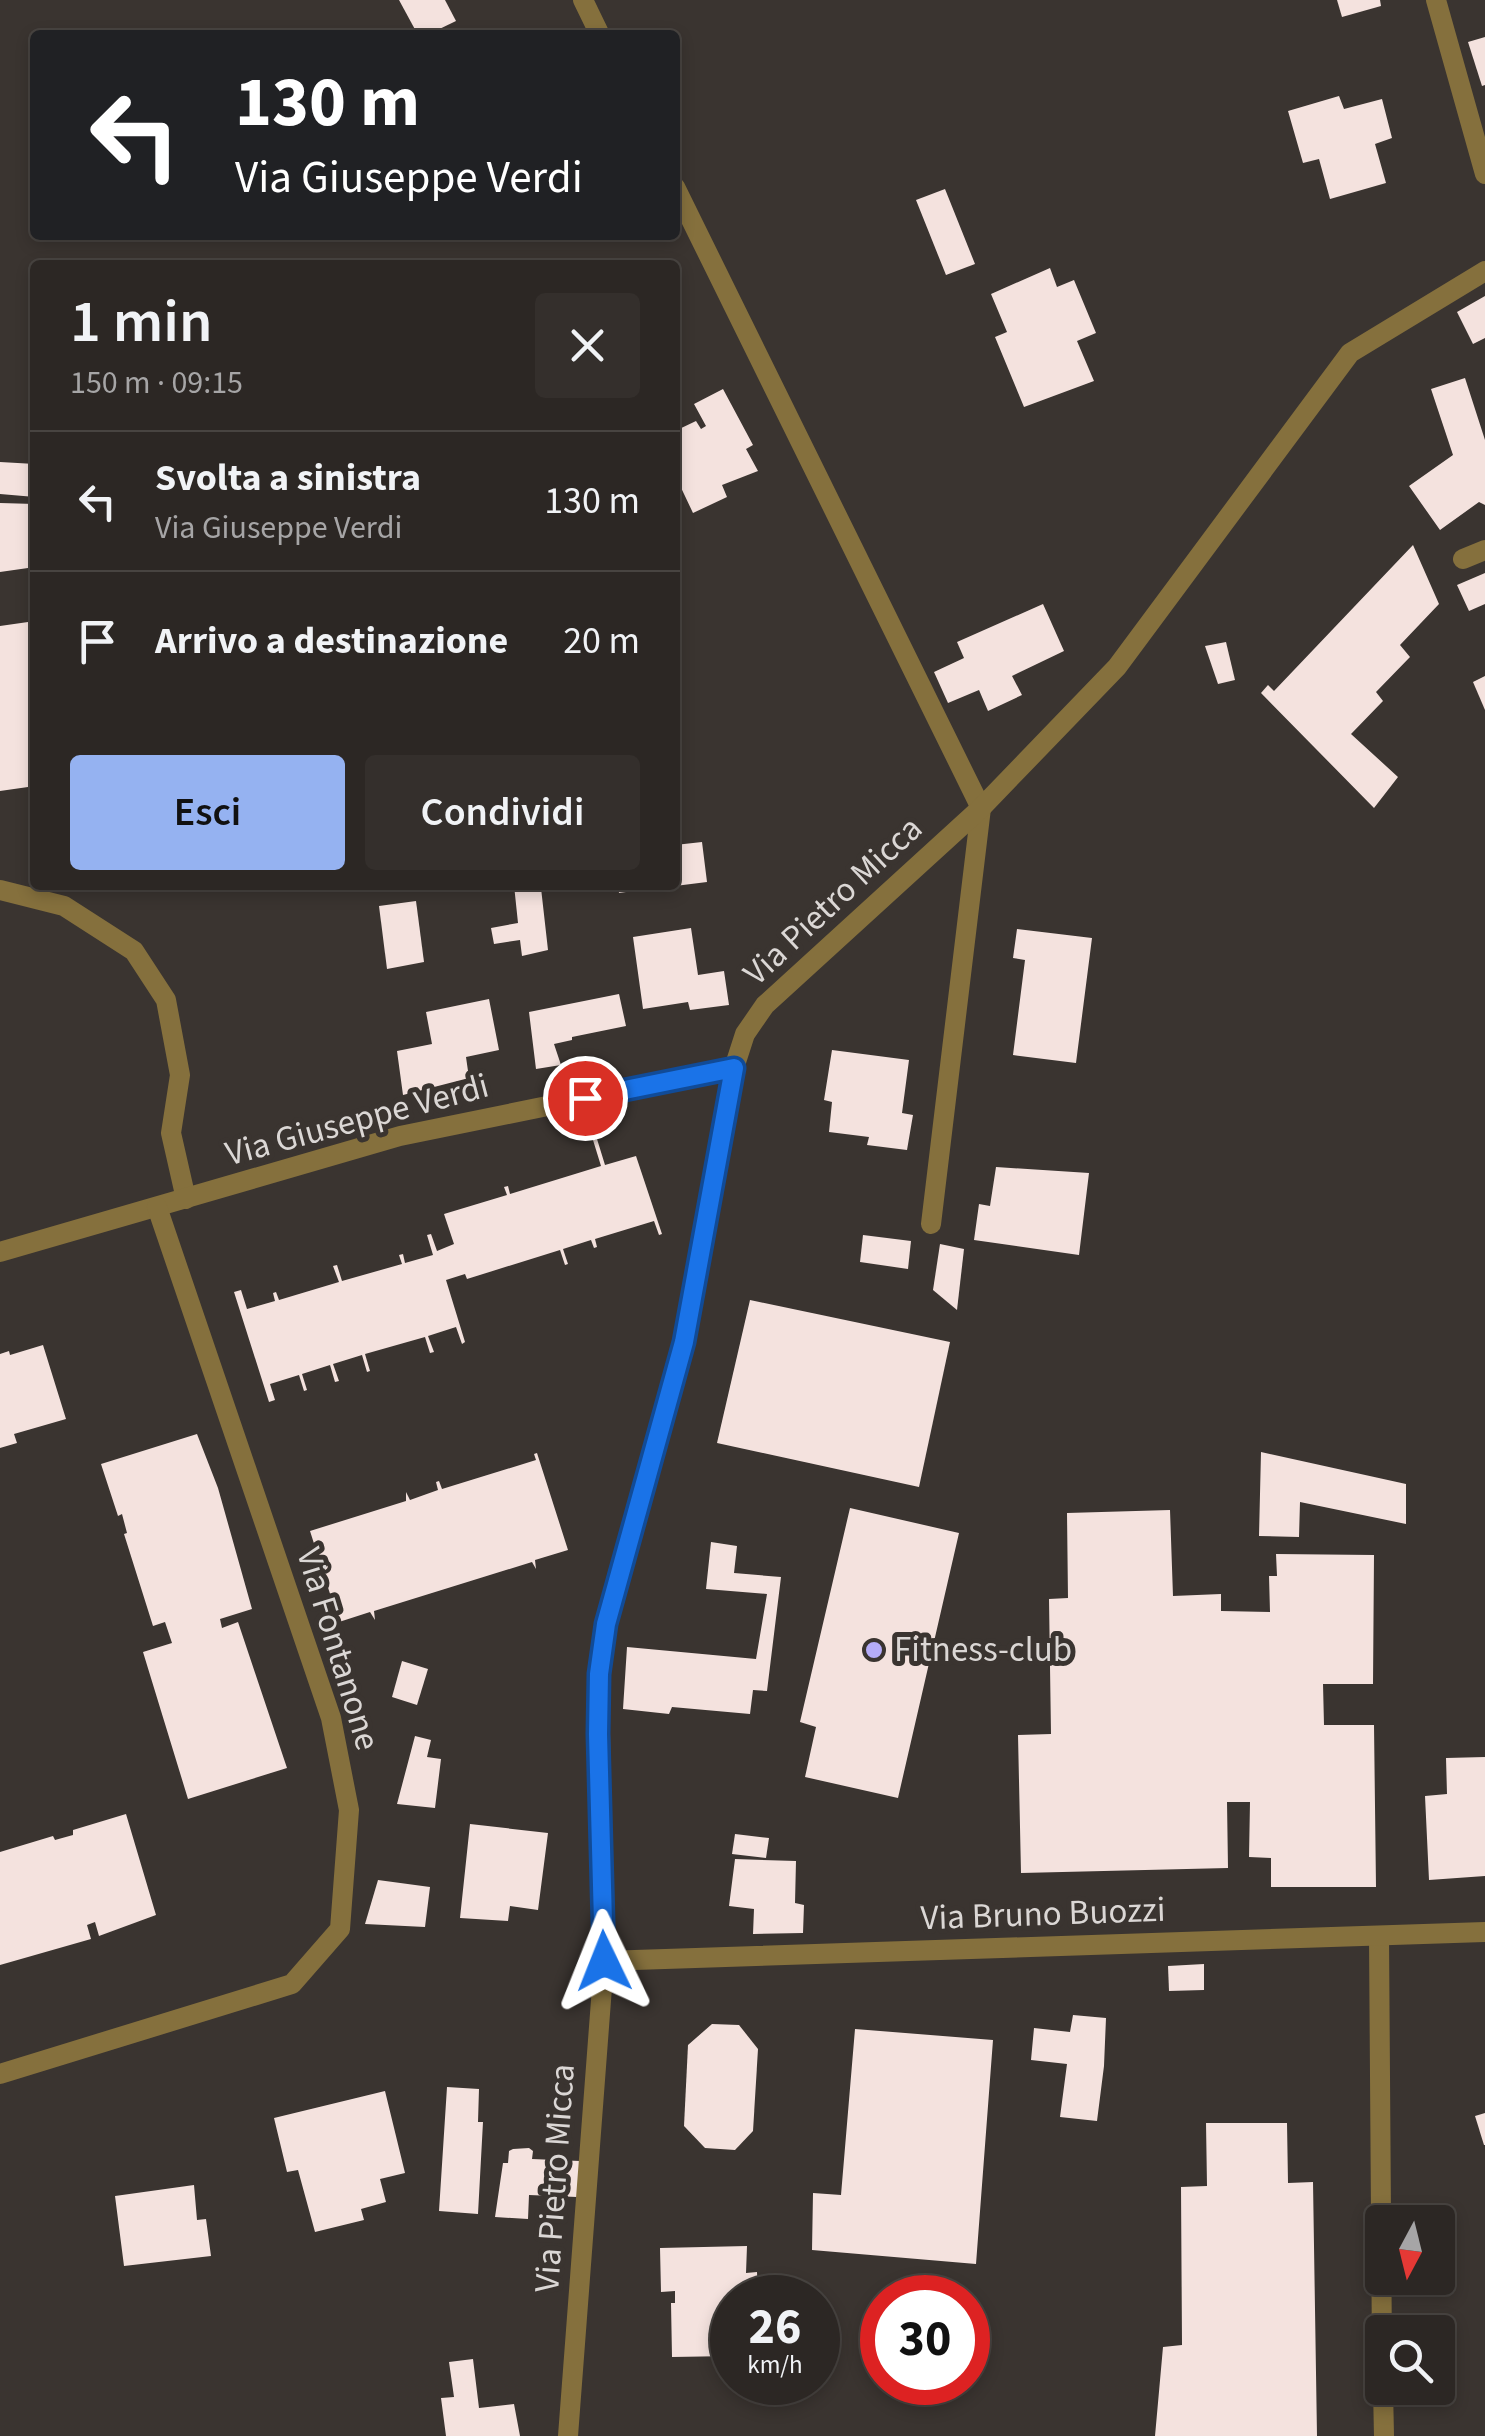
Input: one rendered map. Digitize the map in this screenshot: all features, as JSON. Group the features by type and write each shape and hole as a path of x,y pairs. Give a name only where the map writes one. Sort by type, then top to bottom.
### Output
{"street":[{"path":"583,0 598,30"},
{"path":"1436,0 1485,174"},
{"path":"680,196 981,808 931,1224"},
{"name":"Via Pietro Micca","path":"568,2436 604,1961 599,1674 606,1624 684,1342 734,1068 745,1034 765,1005 981,808 1118,667 1350,353 1485,271"},
{"path":"1463,559 1485,550"},
{"path":"0,890 64,906 134,951 166,1000 180,1075 171,1133 186,1199"},
{"name":"Via Giuseppe Verdi","path":"0,1252 400,1136 734,1068"},
{"name":"Via Fontanone","path":"0,2074 292,1984 340,1929 349,1810 332,1718 157,1207"},
{"name":"Via Bruno Buozzi","path":"604,1961 1485,1932"},
{"path":"1378,1936 1382,2315"},
{"path":"1383,2405 1384,2436"}],"building":[{"path":"399,0 445,0 456,21 437,30 415,30"},
{"path":"1337,0 1380,0 1381,6 1342,17"},
{"path":"1485,37 1485,85 1482,86 1468,42"},
{"path":"1339,96 1344,109 1382,99 1392,138 1375,144 1386,183 1330,199 1319,159 1303,163 1288,111"},
{"path":"945,189 975,264 946,275 916,200"},
{"path":"1050,268 1057,287 1074,280 1096,333 1077,341 1094,381 1024,407 995,337 1007,332 991,294"},
{"path":"1485,296 1485,338 1473,344 1457,312"},
{"path":"1465,378 1485,440 1485,505 1479,502 1440,530 1409,486 1453,455 1431,389"},
{"path":"723,389 753,445 746,449 758,471 722,485 727,497 693,513 680,486 680,429 696,421 701,429 706,426 694,404"},
{"path":"0,462 30,464 30,497 0,494"},
{"path":"0,503 30,504 30,568 0,572"},
{"path":"1413,545 1439,604 1400,645 1410,657 1376,692 1383,701 1351,734 1398,777 1374,808 1261,693 1268,685 1274,691"},
{"path":"1485,573 1485,604 1469,611 1457,585"},
{"path":"1043,604 1064,651 1012,676 1022,695 988,711 979,690 948,703 934,672 964,658 957,642"},
{"path":"30,622 30,787 0,791 0,626"},
{"path":"1226,642 1235,680 1218,684 1205,646"},
{"path":"1485,676 1485,710 1473,682"},
{"path":"702,842 707,882 680,885 680,844"},
{"path":"515,890 541,890 548,950 522,956 520,940 494,944 491,928 518,923"},
{"path":"416,901 424,962 387,969 379,906"},
{"path":"691,928 698,975 724,971 729,1005 690,1010 688,1002 643,1009 633,937"},
{"path":"1017,929 1092,938 1076,1063 1013,1055 1025,960 1013,958"},
{"path":"619,994 626,1026 554,1044 561,1065 536,1069 529,1012"},
{"path":"489,999 499,1050 466,1057 469,1078 403,1095 397,1051 432,1044 426,1012"},
{"path":"832,1050 909,1060 902,1113 913,1115 907,1150 867,1145 869,1137 829,1132 832,1102 824,1100"},
{"path":"597,1139 605,1165 636,1156 662,1234 659,1235 654,1221 595,1239 594,1248 591,1240 563,1249 568,1264 565,1265 560,1250 467,1279 465,1274 446,1280 465,1342 462,1344 456,1327 428,1336 434,1352 430,1353 425,1337 365,1354 370,1371 367,1372 362,1355 333,1364 339,1381 335,1382 330,1365 302,1374 307,1390 304,1391 299,1375 270,1384 275,1400 269,1402 234,1292 241,1290 247,1309 275,1301 276,1292 279,1300 339,1282 333,1266 337,1265 342,1281 402,1264 399,1255 403,1254 405,1263 433,1255 427,1235 431,1234 437,1251 454,1244 444,1214 507,1195 504,1187 508,1186 510,1194 601,1166 593,1140"},
{"path":"996,1167 1089,1173 1079,1255 974,1240 979,1204 990,1206"},
{"path":"863,1235 911,1241 908,1269 860,1262"},
{"path":"940,1244 964,1249 957,1310 933,1290"},
{"path":"750,1300 950,1342 919,1487 717,1443"},
{"path":"43,1345 66,1419 14,1434 17,1443 0,1448 0,1354 9,1351 10,1355"},
{"path":"197,1434 218,1488 252,1609 220,1619 222,1628 238,1622 287,1768 188,1799 143,1652 172,1643 165,1622 153,1626 124,1534 127,1533 122,1514 118,1516 101,1464"},
{"path":"1261,1452 1406,1484 1406,1524 1300,1502 1299,1537 1259,1536"},
{"path":"537,1453 568,1550 535,1560 536,1569 532,1562 374,1611 375,1620 370,1612 339,1622 310,1531 406,1501 406,1492 410,1500 438,1490 439,1481 442,1489 536,1460"},
{"name":"Fitness-club","path":"850,1508 959,1533 898,1798 805,1777 816,1727 800,1722"},
{"path":"1170,1510 1173,1596 1221,1594 1221,1611 1270,1612 1269,1576 1277,1576 1276,1554 1374,1555 1373,1684 1323,1684 1324,1725 1374,1725 1376,1887 1271,1887 1271,1858 1249,1857 1250,1802 1227,1802 1228,1868 1021,1873 1018,1735 1051,1734 1049,1599 1068,1598 1067,1513"},
{"path":"711,1542 737,1546 734,1573 781,1577 767,1691 753,1690 750,1714 672,1707 669,1714 623,1709 627,1647 756,1659 767,1594 706,1589"},
{"path":"402,1661 428,1669 417,1705 392,1697"},
{"path":"415,1736 431,1740 427,1757 441,1759 435,1808 397,1804"},
{"path":"1485,1757 1485,1876 1429,1880 1425,1796 1447,1794 1446,1758"},
{"path":"126,1814 156,1915 99,1936 95,1922 87,1925 91,1939 0,1965 0,1852 53,1836 55,1840 73,1835 73,1830"},
{"path":"470,1824 548,1833 538,1910 510,1906 508,1921 460,1918"},
{"path":"735,1834 769,1838 766,1858 732,1854"},
{"path":"735,1859 796,1861 795,1903 804,1905 803,1933 753,1934 754,1909 729,1906"},
{"path":"378,1880 430,1887 425,1927 365,1924"},
{"path":"1204,1964 1204,1990 1169,1991 1168,1966"},
{"path":"1073,2015 1106,2018 1097,2121 1060,2117 1067,2064 1031,2060 1034,2028 1070,2032"},
{"path":"712,2024 739,2025 758,2049 753,2131 735,2150 705,2148 684,2126 688,2045"},
{"path":"855,2029 993,2040 976,2264 812,2250 813,2193 841,2195"},
{"path":"447,2087 479,2089 478,2122 483,2122 478,2214 439,2211"},
{"path":"385,2091 405,2173 380,2179 386,2202 361,2209 364,2220 315,2232 298,2170 287,2172 274,2118"},
{"path":"1485,2113 1485,2145 1484,2145 1475,2116"},
{"path":"1206,2123 1287,2123 1288,2183 1313,2182 1317,2436 1155,2436 1163,2347 1182,2345 1181,2187 1207,2186"},
{"path":"509,2151 533,2151 532,2159 580,2161 577,2197 529,2195 528,2219 495,2217 503,2163 508,2163"},
{"path":"194,2185 197,2220 206,2219 211,2256 124,2266 115,2196"},
{"path":"747,2246 746,2273 757,2275 710,2275 710,2356 672,2357 671,2303 675,2303 675,2291 661,2292 660,2248"},
{"path":"473,2359 479,2408 514,2404 520,2436 446,2436 441,2398 454,2397 449,2362"}],"place":[{"name":"Fitness-club","path":"874,1650"}],"route":[{"path":"585,1098 734,1068 684,1342 606,1624 599,1674 598,1734 604,1961"}]}
